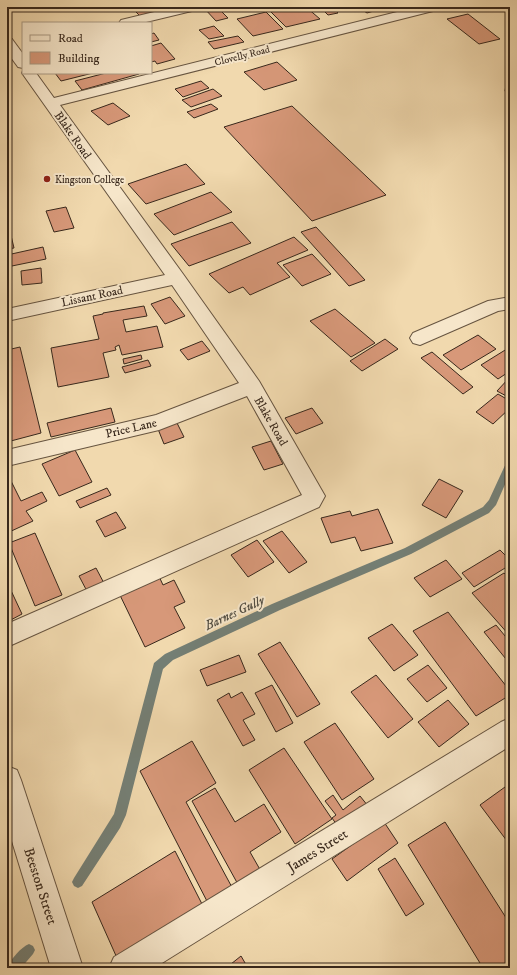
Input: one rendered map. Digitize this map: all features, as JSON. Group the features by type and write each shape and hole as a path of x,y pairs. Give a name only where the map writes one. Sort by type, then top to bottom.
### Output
{"street":[{"path":"130,22 190,7"},
{"name":"Clovelly Road","path":"51,104 432,7"},
{"path":"14,47 22,62"},
{"name":"Blake Road","path":"7,636 311,501 314,496 252,386 177,278 30,74"},
{"name":"Lissant Road","path":"7,314 177,278"},
{"path":"420,338 495,306 510,303"},
{"name":"Price Lane","path":"7,458 159,422 252,386"},
{"name":"James Street","path":"125,968 510,731"},
{"name":"Beeston Street","path":"7,780 67,968"}],"building":[{"path":"131,7 155,7 159,11 140,16"},
{"path":"217,7 228,18 216,21 204,8"},
{"path":"266,7 306,7 320,19 286,27"},
{"path":"320,7 332,7 338,13 328,15"},
{"path":"358,7 387,7 367,13"},
{"path":"266,12 283,29 253,36 237,19"},
{"path":"468,14 500,39 479,44 447,19"},
{"path":"214,26 224,36 209,39 199,30"},
{"path":"154,33 159,40 152,42 152,34"},
{"path":"238,36 244,42 214,49 208,42"},
{"path":"161,43 175,59 157,64 155,61 152,62 152,46"},
{"path":"277,62 297,80 264,90 244,72"},
{"path":"56,74 89,74 61,81"},
{"path":"102,74 139,74 82,90 75,81"},
{"path":"510,78 510,97 505,91 507,79"},
{"path":"201,81 209,88 183,97 175,89"},
{"path":"213,89 222,96 191,107 182,100"},
{"path":"113,103 130,116 108,125 91,111"},
{"path":"211,104 218,109 194,118 187,112"},
{"path":"292,106 386,195 312,221 224,127"},
{"path":"186,164 205,184 146,204 128,184"},
{"path":"211,192 232,212 174,235 154,214"},
{"path":"66,207 74,228 54,232 46,211"},
{"path":"232,222 251,243 189,266 171,244"},
{"path":"9,227 14,248 7,249 7,228"},
{"path":"316,227 365,280 349,286 301,232"},
{"path":"294,237 308,250 277,263 290,277 250,295 243,287 229,293 209,274"},
{"path":"43,247 46,259 7,267 7,255"},
{"path":"312,254 331,274 302,286 283,265"},
{"path":"41,268 42,283 22,285 21,271"},
{"path":"170,297 185,316 165,324 151,304"},
{"path":"144,306 147,316 123,320 126,332 157,326 163,347 122,355 119,345 115,347 116,350 103,353 109,377 58,387 51,348 99,339 93,316"},
{"path":"335,309 375,343 351,357 310,321"},
{"path":"478,335 496,349 461,370 443,355"},
{"path":"385,339 398,349 362,371 350,361"},
{"path":"202,341 210,351 188,360 180,350"},
{"path":"20,347 41,433 7,442 7,350"},
{"path":"510,347 510,371 498,379 481,365"},
{"path":"432,352 473,387 463,394 421,358"},
{"path":"141,355 142,359 124,364 123,359"},
{"path":"148,360 151,366 125,373 122,367"},
{"path":"510,377 510,398 497,391"},
{"path":"498,394 510,401 510,408 493,424 476,412"},
{"path":"111,408 115,422 51,437 47,423"},
{"path":"312,408 323,423 296,434 285,418"},
{"path":"177,423 184,437 164,444 158,429"},
{"path":"271,441 283,464 264,470 252,447"},
{"path":"75,450 92,482 59,496 42,464"},
{"path":"439,479 463,491 446,518 422,505"},
{"path":"11,481 21,501 42,492 47,501 26,511 33,521 7,533 7,483"},
{"path":"107,488 111,495 80,508 76,501"},
{"path":"378,509 393,543 361,551 355,537 331,543 321,518 350,511 352,516"},
{"path":"116,512 126,528 105,537 96,521"},
{"path":"282,531 307,562 289,573 263,541"},
{"path":"35,533 62,595 35,606 9,543"},
{"path":"257,540 274,562 248,577 231,555"},
{"path":"500,550 510,560 510,565 474,587 462,573"},
{"path":"446,560 462,579 430,597 414,578"},
{"path":"96,568 106,587 89,595 79,576"},
{"path":"157,572 163,585 174,580 185,602 174,607 185,628 145,647 117,589"},
{"path":"504,573 510,579 510,636 472,593"},
{"path":"7,582 22,614 7,622"},
{"path":"448,612 510,691 510,695 476,716 413,631"},
{"path":"392,624 418,655 394,671 368,638"},
{"path":"496,625 510,642 510,664 484,632"},
{"path":"280,642 320,704 297,717 258,654"},
{"path":"239,655 246,672 207,686 200,670"},
{"path":"428,665 447,688 427,702 407,679"},
{"path":"376,675 413,719 388,738 351,692"},
{"path":"272,685 293,723 276,732 255,693"},
{"path":"242,692 255,714 243,720 255,740 243,746 217,700 229,693 231,698"},
{"path":"448,700 469,724 439,747 418,722"},
{"path":"335,723 374,779 342,800 304,742"},
{"path":"192,741 216,783 186,802 234,891 210,907 140,771"},
{"path":"284,748 332,819 295,844 249,770"},
{"path":"505,787 510,794 510,845 480,805"},
{"path":"215,788 235,822 264,804 281,832 250,852 262,873 240,888 192,801"},
{"path":"333,795 343,810 360,796 368,806 339,828 332,818 336,815 325,801"},
{"path":"384,822 398,843 347,881 332,859"},
{"path":"445,822 510,924 510,968 483,968 408,845"},
{"path":"175,851 202,904 117,958 92,902"},
{"path":"395,858 424,904 406,916 378,869"},
{"path":"241,956 248,968 226,968"}],"waterway":[{"name":"Barnes Gully","path":"78,882 116,824 120,815 158,666 169,657 276,607 408,551 486,510 493,502 510,463"},
{"name":"Barnes Gully","path":"13,968 29,950"}],"place":[{"name":"Kingston College","path":"47,179"}]}
